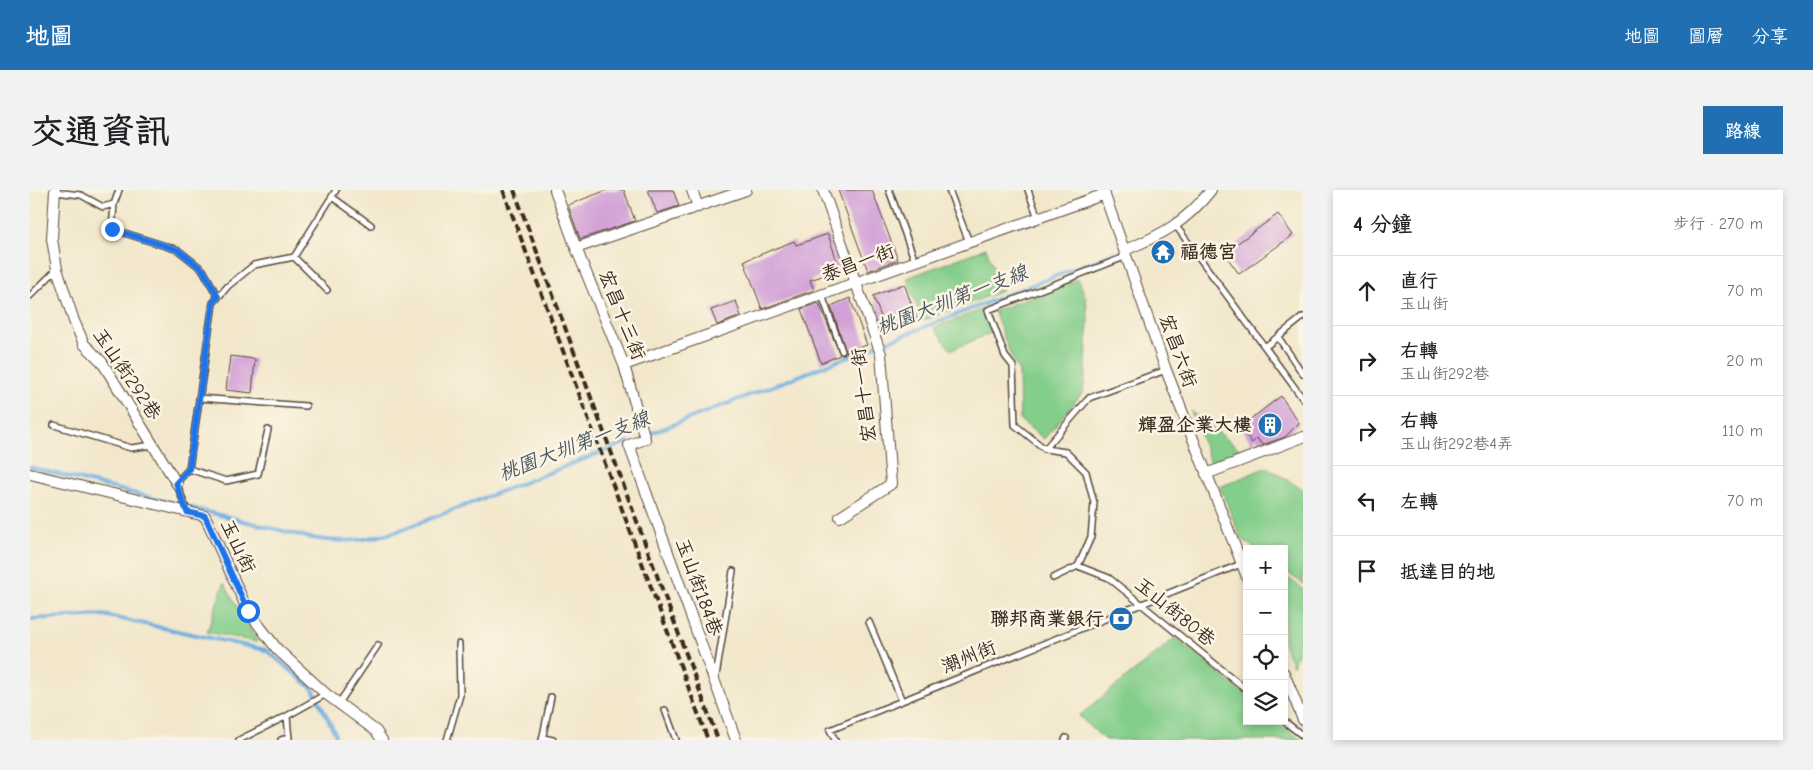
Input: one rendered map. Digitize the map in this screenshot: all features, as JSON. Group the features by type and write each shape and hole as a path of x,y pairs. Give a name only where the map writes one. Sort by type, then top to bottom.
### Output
{"street":[{"name":"宏昌十三街","path":"555,190 576,248 624,365 644,435 629,445"},
{"path":"692,190 698,207"},
{"path":"576,248 746,190"},
{"name":"宏昌十一街","path":"823,190 878,346 891,484 840,517"},
{"path":"1124,250 1152,239 1176,226 1197,208 1212,190"},
{"name":"玉山街292巷","path":"55,191 52,239 57,269 74,321 84,344 102,362 177,483"},
{"name":"泰昌一街","path":"624,365 1038,218 1104,192"},
{"name":"宏昌六街","path":"1104,192 1166,370 1242,564"},
{"path":"1206,474 1303,438"},
{"name":"玉山街184巷","path":"629,445 736,740"},
{"name":"玉山街","path":"30,474 205,516 248,611 277,649 324,695 376,731 382,740"},
{"path":"1287,680 1303,720"}],"lane":[{"path":"119,190 114,204 112,229 178,250 203,270 218,297"},
{"path":"177,483 189,469 213,303 254,265 294,257 336,190"},
{"path":"889,190 915,261"},
{"path":"949,190 969,242"},
{"path":"1028,190 1038,218"},
{"path":"55,191 81,195 103,207 114,204"},
{"path":"332,197 371,225"},
{"path":"1176,226 1303,399"},
{"path":"1054,578 1078,566 1091,537 1094,503 1086,472 1066,452 1045,449 1015,425 1013,366 1005,356 988,310 1124,250"},
{"path":"294,257 327,290"},
{"path":"30,296 57,269"},
{"path":"822,294 842,351"},
{"path":"1265,347 1303,317"},
{"path":"1278,337 1303,374"},
{"path":"1045,449 1089,398 1166,370"},
{"path":"199,398 306,406"},
{"path":"54,426 131,448 154,445"},
{"path":"189,469 226,481 258,474 268,430"},
{"name":"玉山街292巷","path":"177,483 187,511"},
{"name":"潮州街","path":"835,740 830,730 1242,564"},
{"name":"玉山街80巷","path":"1078,566 1110,578 1243,687"},
{"path":"715,682 733,570"},
{"path":"869,622 902,701"},
{"path":"447,740 460,696 459,644"},
{"path":"339,704 378,645"},
{"path":"238,740 324,695"},
{"path":"551,698 543,739 553,740"},
{"path":"665,710 676,740"},
{"path":"281,740 289,738 287,716"},
{"path":"1288,724 1303,736"}],"green space":[{"path":"986,248 1002,291 922,321 907,278"},
{"path":"1078,279 1086,298 1088,319 1083,392 1044,439 1020,420 1019,372 994,311"},
{"path":"986,308 993,332 951,350 934,328"},
{"path":"1191,411 1247,455 1212,467"},
{"path":"1267,467 1303,490 1303,584 1288,573 1288,545 1250,545 1241,538 1220,487"},
{"path":"1288,578 1303,589 1303,631 1293,666 1288,655"},
{"path":"224,583 257,642 207,632"},
{"path":"1175,638 1243,693 1243,725 1282,725 1301,740 1105,740 1079,716"}],"building":[{"path":"607,190 624,190 635,221 580,239 568,205"},
{"path":"648,190 673,190 679,206 657,213"},
{"path":"838,190 872,190 898,260 868,271"},
{"path":"1278,214 1293,235 1239,274 1224,253"},
{"path":"828,234 840,270 810,280 814,290 762,309 744,261 794,241 796,245"},
{"name":"福德宮","path":"1170,245 1173,254 1157,259 1154,250"},
{"path":"904,284 918,321 887,332 873,296"},
{"path":"850,298 867,345 846,352 831,306"},
{"path":"736,301 741,316 717,325 711,310"},
{"path":"819,303 840,355 821,363 801,309"},
{"path":"230,356 255,359 252,393 226,390"},
{"name":"輝盈企業大樓","path":"1281,396 1299,423 1285,437 1262,445 1257,438 1252,443 1240,427"}],"waterway":[{"name":"桃園大圳第一支線","path":"644,436 1115,253"},
{"name":"桃園大圳第一支線","path":"30,467 311,538 347,541 380,536 404,529 628,442"},
{"path":"30,619 103,615 266,650 313,689 335,733 335,740"}],"railway":[{"path":"503,190 708,740"},
{"path":"514,190 718,740"}],"place":[{"name":"福德宮","path":"1163,252"},
{"name":"輝盈企業大樓","path":"1270,425"},
{"name":"聯邦商業銀行","path":"1121,619"}],"route":[{"path":"112,229 178,250 203,270 218,297 213,303 189,469 176,483 187,512 205,516 248,611"}]}
